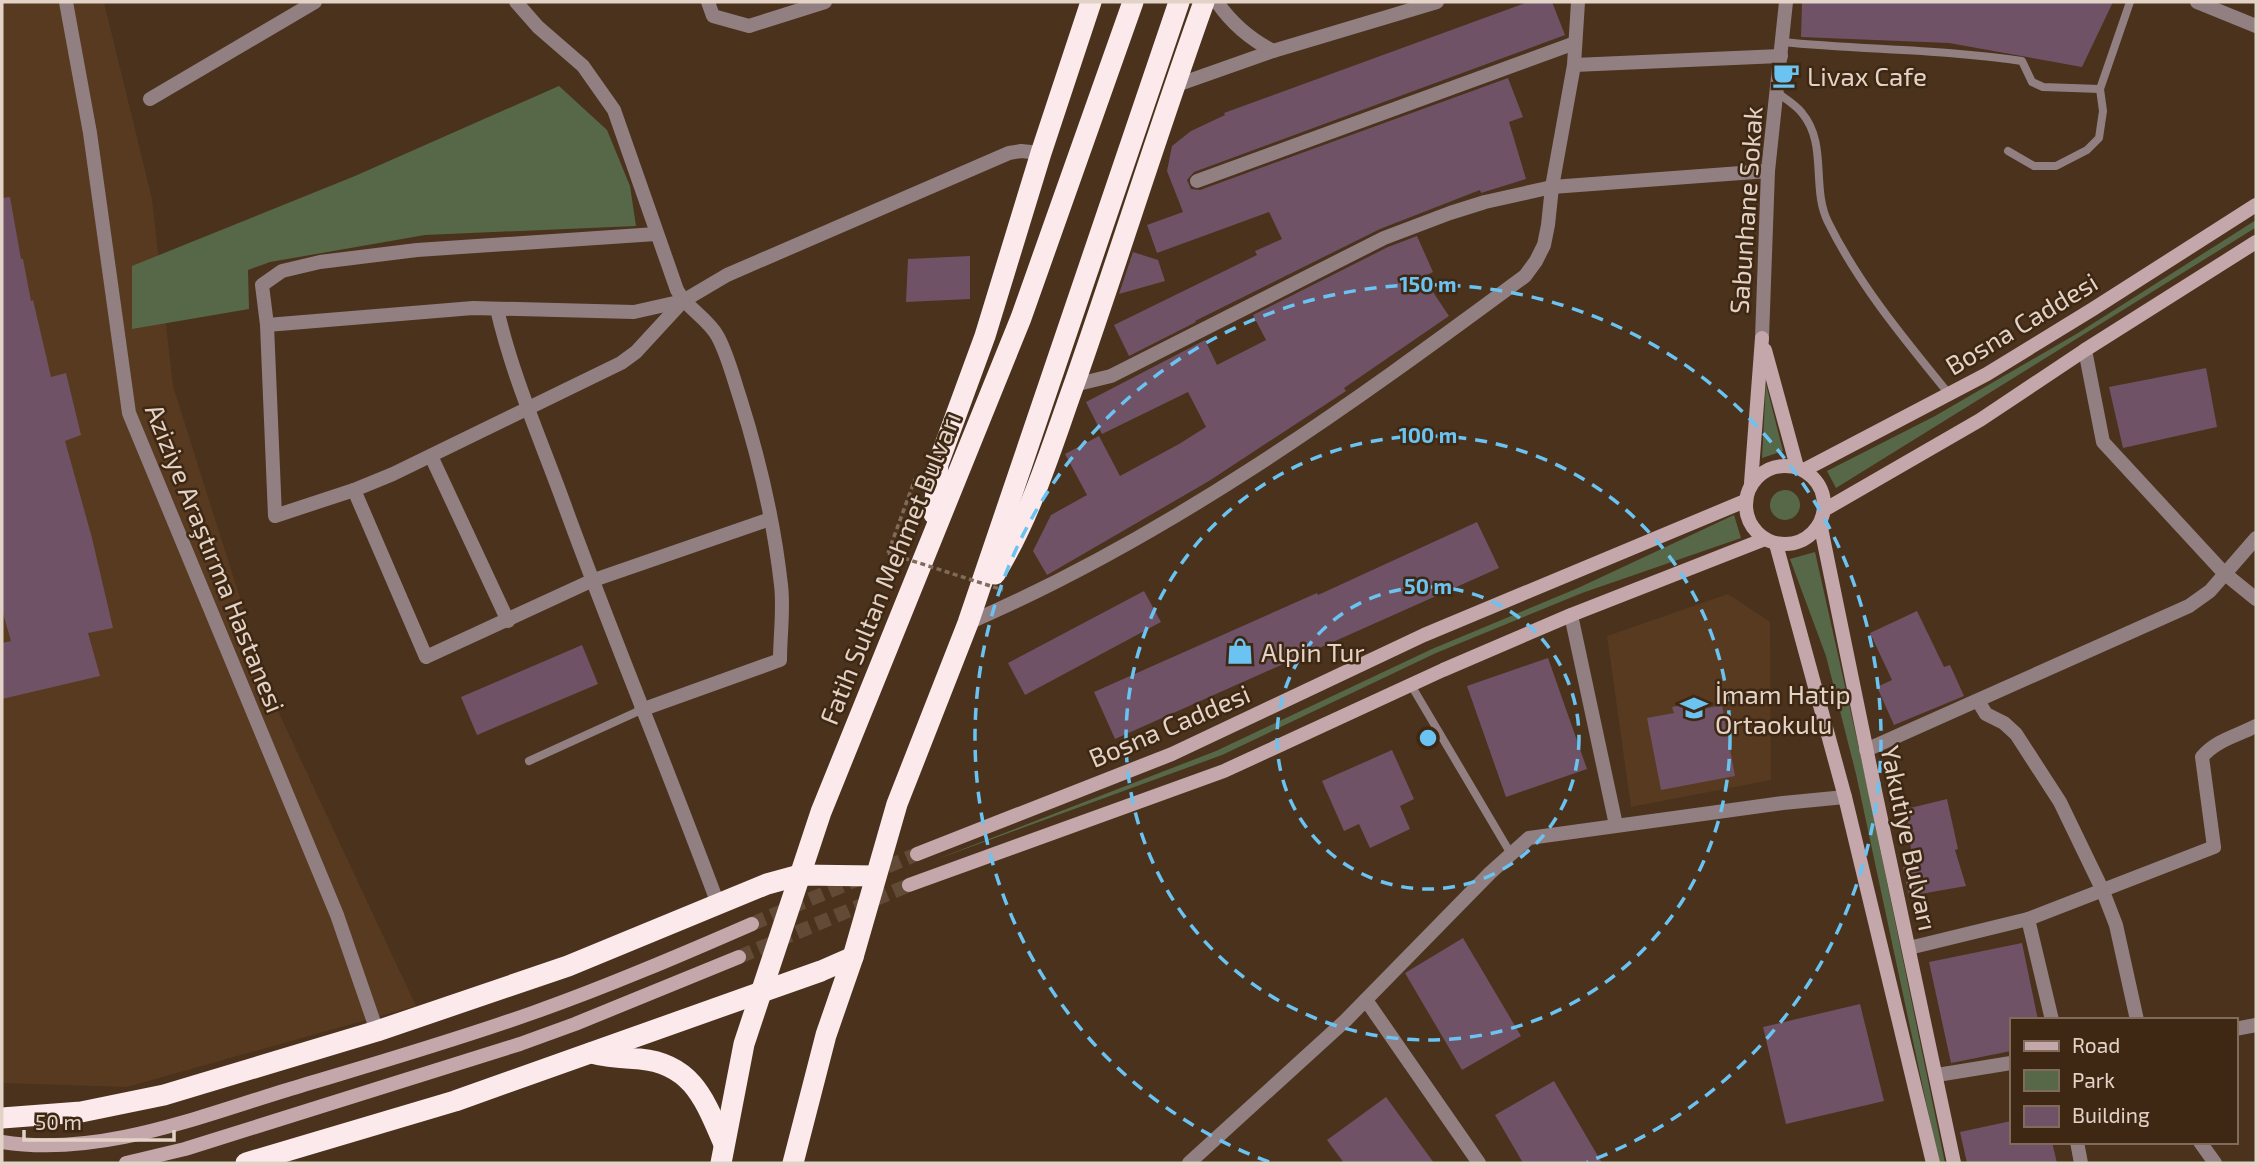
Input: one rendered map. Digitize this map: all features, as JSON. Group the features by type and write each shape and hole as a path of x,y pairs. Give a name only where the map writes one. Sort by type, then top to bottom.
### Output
{"highway":[{"path":"933,532 938,464 985,336 1091,2"},
{"name":"Fatih Sultan Mehmet Bulvarı","path":"723,1154 744,1044 821,812 1021,318 1133,2"},
{"path":"793,1163 826,1035 853,957 897,804 969,617 1179,2"},
{"path":"969,617 1002,562 1035,494 1204,2"},
{"path":"2,1118 81,1112 153,1097 377,1031 568,966 767,884 800,876 876,876"},
{"path":"246,1163 455,1101 821,971 853,957"},
{"path":"591,1053 615,1059 663,1063 679,1071 692,1082 705,1100 723,1154"}],"main road":[{"name":"Bosna Caddesi","path":"1800,469 1987,374 2256,205"},
{"path":"1822,516 1980,421 2085,350 2256,242"},
{"path":"1762,338 1800,469"},
{"path":"1762,338 1751,483 1745,501 1749,523 1770,542"},
{"path":"909,885 1224,771 1571,615 1770,542 1789,545 1802,541 1813,533 1822,516 1824,498 1820,486 1800,469 1784,465 1772,467 1760,473 1751,483"},
{"name":"Bosna Caddesi","path":"917,854 1172,754 1424,635 1745,501"},
{"name":"Yakutiye Bulvarı","path":"1822,516 1866,750 1954,1163"},
{"name":"Yakutiye Bulvarı","path":"1770,542 1845,797 1933,1163"},
{"path":"2,1142 45,1145 81,1143 156,1130 524,1016 752,924"},
{"path":"126,1163 185,1149 520,1044 739,957"}],"street":[{"name":"Aziziye Araştırma Hastanesi","path":"66,2 90,133 129,414 337,915 377,1031"},
{"path":"150,99 315,2"},
{"path":"516,2 538,27 583,66 614,110 656,234 683,301 704,318 717,334 725,352 752,438 770,519 781,587 780,660 641,710"},
{"path":"708,2 713,16 749,26 825,2"},
{"path":"1217,2 1232,22 1273,51"},
{"path":"1174,86 1273,51 1437,2"},
{"path":"969,617 1014,603 1154,530 1220,489 1390,374 1525,276 1544,245 1549,225 1552,187 1574,65 1578,2"},
{"name":"Sabunhane Sokak","path":"1762,338 1768,171 1786,2"},
{"path":"2197,2 2256,26"},
{"path":"1198,181 1575,43"},
{"path":"1574,65 1782,49"},
{"path":"656,234 417,250 320,262 282,271 262,285 267,325 275,516 354,490 431,456 621,363 636,352 683,301 727,275 1009,153 1041,153"},
{"path":"1074,385 1111,376 1406,229 1485,202 1552,187 1768,171"},
{"path":"267,325 473,309 634,312 683,301"},
{"path":"497,309 527,408 591,582 719,904"},
{"path":"2085,350 2103,442 2224,573 2256,599"},
{"path":"431,456 508,621"},
{"path":"354,490 426,657 591,582 770,519"},
{"path":"1866,750 2189,606 2210,591 2256,538"},
{"path":"1571,615 1616,825"},
{"path":"1978,701 1986,714 2004,723 2016,734 2060,802 2102,889 2116,925 2137,1018"},
{"path":"1909,948 2028,919 2214,847 2202,757 2219,742 2256,726"},
{"path":"1189,1163 1366,1000 1529,838 1845,797"},
{"path":"2028,919 2052,1018"},
{"path":"1366,1000 1479,1163"},
{"path":"2237,1029 2256,1026"},
{"path":"1937,1075 2010,1063"},
{"path":"2077,1144 2081,1163"},
{"path":"2202,1144 2216,1163"}],"lane":[{"path":"2008,151 2034,166 2056,166 2087,150 2099,138 2103,111 2100,89 2130,2"},
{"path":"1782,49 1853,49 1994,56 2022,61 2032,82 2043,87 2100,89"},
{"path":"1777,92 1802,113 1816,142 1819,183 1826,219 1839,242 1893,326 1949,394"},
{"path":"1411,685 1511,854"},
{"path":"529,761 641,710"}],"path":[{"path":"919,469 888,553 1003,590"}],"shaded area":[{"path":"2,2 104,2 152,199 173,386 271,696 416,1006 127,1087 2,1083"},
{"name":"İmam Hatip Ortaokulu","path":"1728,594 1770,622 1771,780 1631,807 1607,636"}],"green space":[{"path":"559,86 607,130 630,186 636,226 425,235 270,262 248,270 249,309 132,329 132,266 355,176"},
{"path":"2256,220 2255,228 1836,488 1827,471 1935,416 2078,333"},
{"path":"1766,384 1783,451 1762,458"},
{"path":"1785,490 1796,494 1800,505 1796,516 1785,520 1774,516 1770,505 1774,494"},
{"path":"1734,515 1741,538 1582,593 1436,653 1222,755 932,861 1216,751 1432,649 1578,588"},
{"path":"1815,552 1864,771 1945,1163 1939,1163 1856,774 1826,656 1790,559"}],"building":[{"path":"1528,2 1552,2 1565,35 1194,172 1187,180 1191,189 1200,190 1508,78 1523,117 1509,122 1526,179 1481,193 1480,190 1380,229 1129,356 1114,325 1257,255 1255,251 1282,239 1269,212 1157,253 1147,225 1183,212 1167,171 1172,146 1191,131 1225,115 1224,113"},
{"path":"1802,2 2113,2 2082,67 1949,43 1801,37"},
{"path":"10,197 21,259 51,377 66,373 81,435 65,441 113,628 88,633 100,676 2,699 2,643 11,641 2,610 2,198"},
{"path":"1417,236 1433,272 1423,277 1449,316 1344,388 1346,391 1209,481 1047,575 1033,551 1051,515 1087,495 1065,454 1099,436 1120,476 1206,427 1188,392 1102,434 1086,402 1205,340 1217,365 1266,340 1253,315 1388,247"},
{"path":"1133,252 1158,260 1165,281 1119,294"},
{"path":"970,256 970,299 906,302 908,259"},
{"path":"2206,368 2217,427 2123,448 2109,387"},
{"path":"1477,522 1499,568 1115,739 1094,692 1317,593 1318,595"},
{"path":"1144,591 1161,622 1025,695 1008,663"},
{"path":"1917,611 1944,667 1950,665 1964,696 1894,725 1877,687 1892,680 1870,633"},
{"path":"582,645 598,684 477,735 461,697"},
{"path":"1548,658 1587,769 1506,797 1467,686"},
{"path":"1697,702 1698,710 1722,705 1735,776 1661,790 1647,718 1674,713 1672,707"},
{"path":"1392,750 1414,799 1400,806 1410,829 1370,848 1359,824 1344,831 1322,781"},
{"path":"1947,799 1958,849 1955,850 1966,886 1909,896 1903,867 1913,865 1906,809"},
{"path":"1463,938 1521,1036 1462,1070 1405,973"},
{"path":"2022,943 2038,1018 2010,1018 2010,1051 1951,1063 1929,962"},
{"path":"1860,1004 1884,1101 1786,1124 1763,1027"},
{"path":"1554,1081 1602,1163 1523,1163 1495,1115"},
{"path":"1386,1097 1434,1163 1344,1163 1327,1140"},
{"path":"2010,1121 2010,1144 2052,1144 2057,1163 1967,1163 1960,1132"}],"tunnel":[{"path":"752,924 917,854"},
{"path":"739,957 909,885"}],"place":[{"name":"Livax Cafe","path":"1786,75"},
{"name":"Alpin Tur","path":"1240,651"},
{"name":"İmam Hatip Ortaokulu","path":"1694,708"}]}
